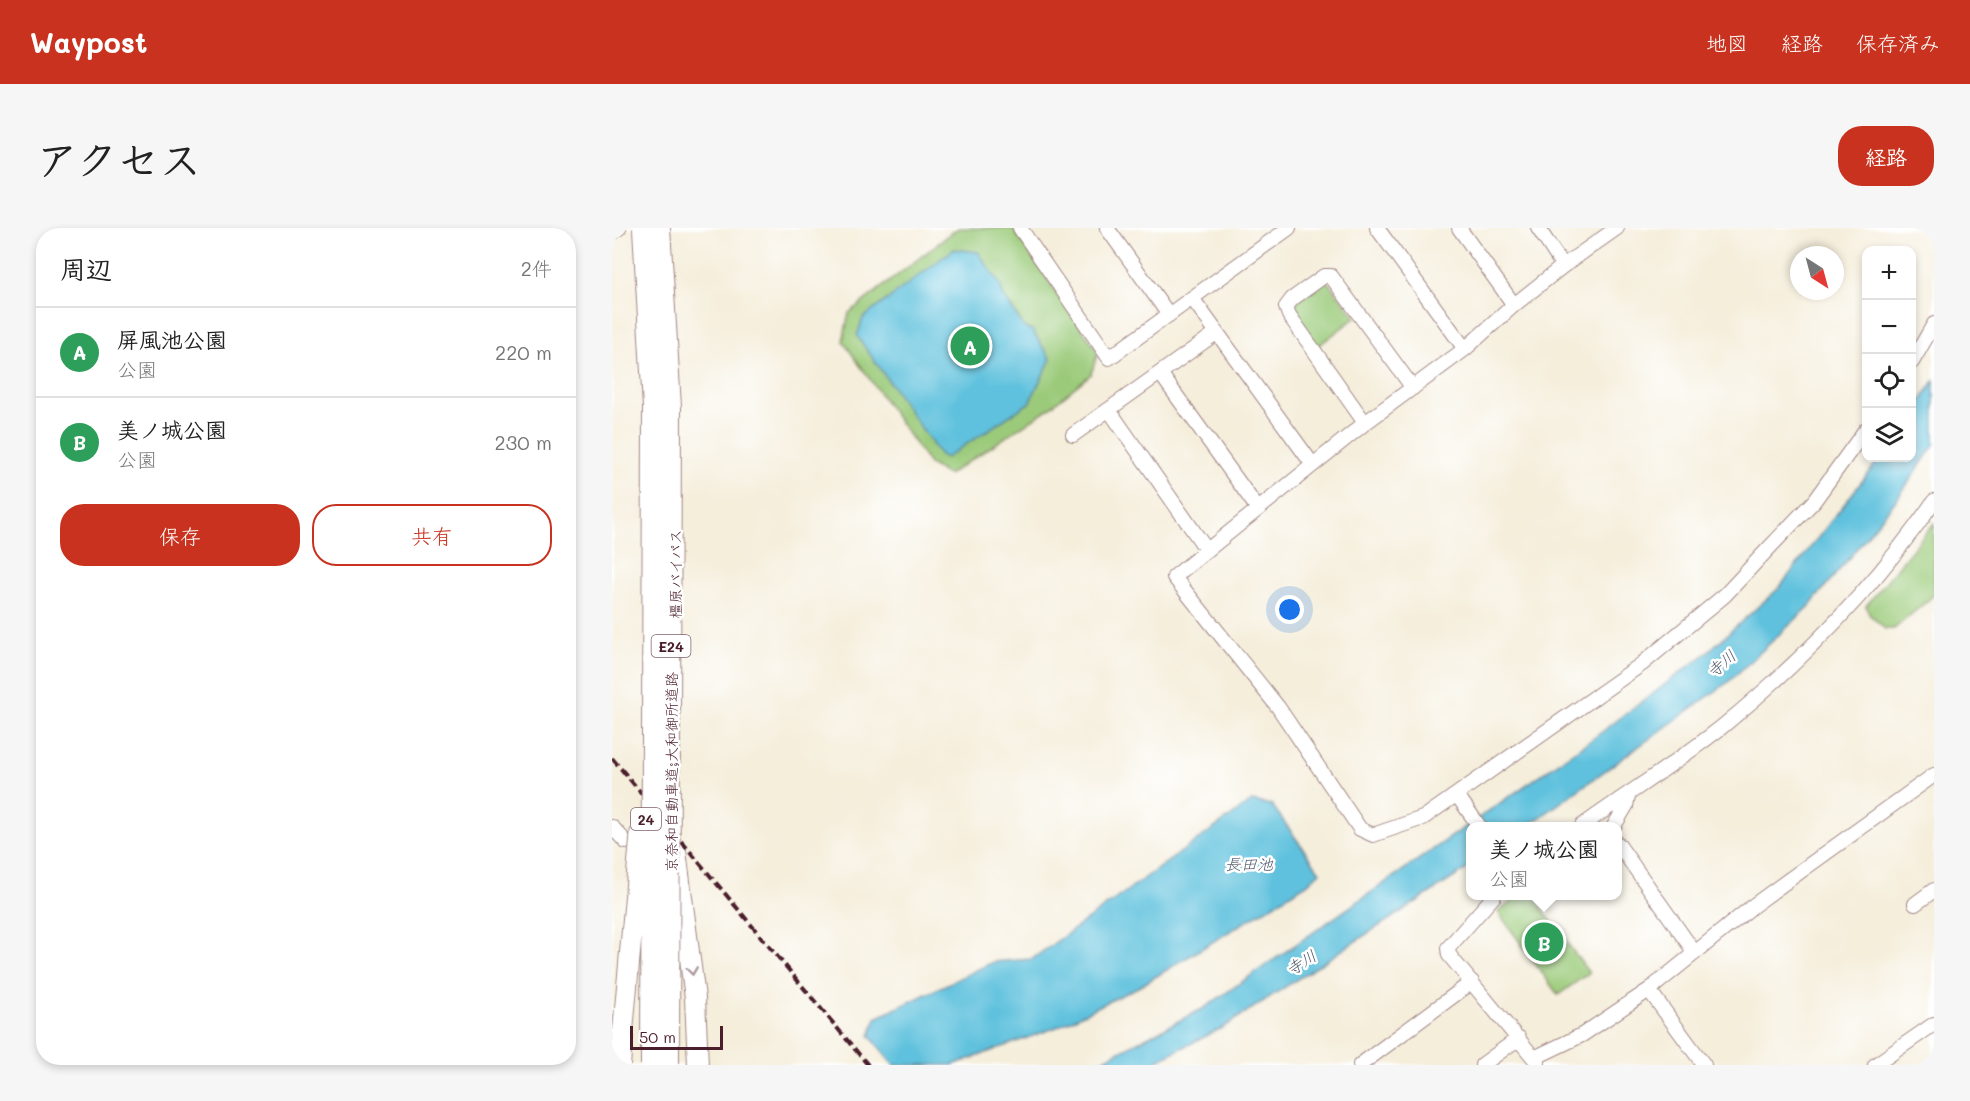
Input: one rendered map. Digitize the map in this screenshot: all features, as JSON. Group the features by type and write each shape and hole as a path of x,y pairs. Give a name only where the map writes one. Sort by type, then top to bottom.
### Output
{"highway":[{"name":"橿原バイパス","path":"641,228 649,407 648,748 642,1065"},
{"name":"京奈和自動車道;大和御所道路","path":"641,228 653,408 651,1065"},
{"name":"橿原バイパス","path":"662,228 675,408 676,1065"},
{"name":"京奈和自動車道;大和御所道路","path":"662,228 671,419 669,1065"},
{"path":"620,1065 648,748"},
{"path":"676,851 695,998 698,1065"}],"street":[{"path":"612,233 619,228"},
{"path":"1020,228 1109,358 1290,228"},
{"path":"1107,228 1169,315"},
{"path":"1377,228 1465,350"},
{"path":"1459,228 1514,305"},
{"path":"1538,228 1563,266"},
{"path":"1617,228 1563,266 1514,305 1465,350 1365,423 1174,577 1278,707 1360,829 1373,835 1423,819 1460,799 1642,664 1725,595 1814,501 1862,435"},
{"path":"1365,423 1289,315 1286,307 1292,299 1324,276 1331,276 1413,388"},
{"path":"1192,298 1313,465"},
{"path":"1916,354 1934,324"},
{"path":"1072,435 1216,333"},
{"path":"1161,373 1258,508"},
{"path":"1109,410 1206,549"},
{"path":"1588,822 1723,726 1782,673 1834,622 1875,576 1934,501"},
{"path":"1490,900 1448,948 1449,955 1537,1061 1582,1035 1649,990 1754,905 1934,775"},
{"path":"1616,822 1626,806 1628,795"},
{"path":"1460,799 1476,822"},
{"path":"612,827 626,842"},
{"path":"1622,851 1695,954"},
{"path":"1915,904 1934,890"},
{"path":"1360,1065 1472,982"},
{"path":"1649,990 1704,1065"},
{"path":"1875,1065 1934,1024"},
{"path":"1482,1065 1520,1038"}],"green space":[{"path":"958,228 1012,228 1098,352 1091,374 1048,409 948,475 929,464 843,341 849,313"},
{"path":"1326,280 1356,317 1318,346 1294,312 1295,303"},
{"path":"1934,523 1934,595 1894,629 1885,629 1869,614 1866,606"},
{"path":"1514,900 1536,900 1589,973 1558,995 1498,912"}],"water":[{"path":"954,249 978,252 1000,284 1003,295 1025,328 1032,330 1051,359 1029,403 946,458 940,455 857,336 863,318"},
{"name":"寺川","path":"1934,381 1934,445 1897,499 1809,607 1727,683 1534,822 1473,822 1591,740 1704,655 1779,588 1877,462 1916,462 1916,408"},
{"name":"長田池","path":"1252,801 1272,805 1320,872 1307,884 1142,985 1057,1027 953,1065 894,1065 870,1036 876,1018 993,962 1032,959"},
{"name":"寺川","path":"1466,827 1466,870 1222,1028 1148,1065 1093,1065 1204,1008"}],"railway":[{"path":"612,758 868,1065"}],"place":[{"name":"屏風池公園","path":"970,346"},
{"name":"美ノ城公園","path":"1544,942"}]}
